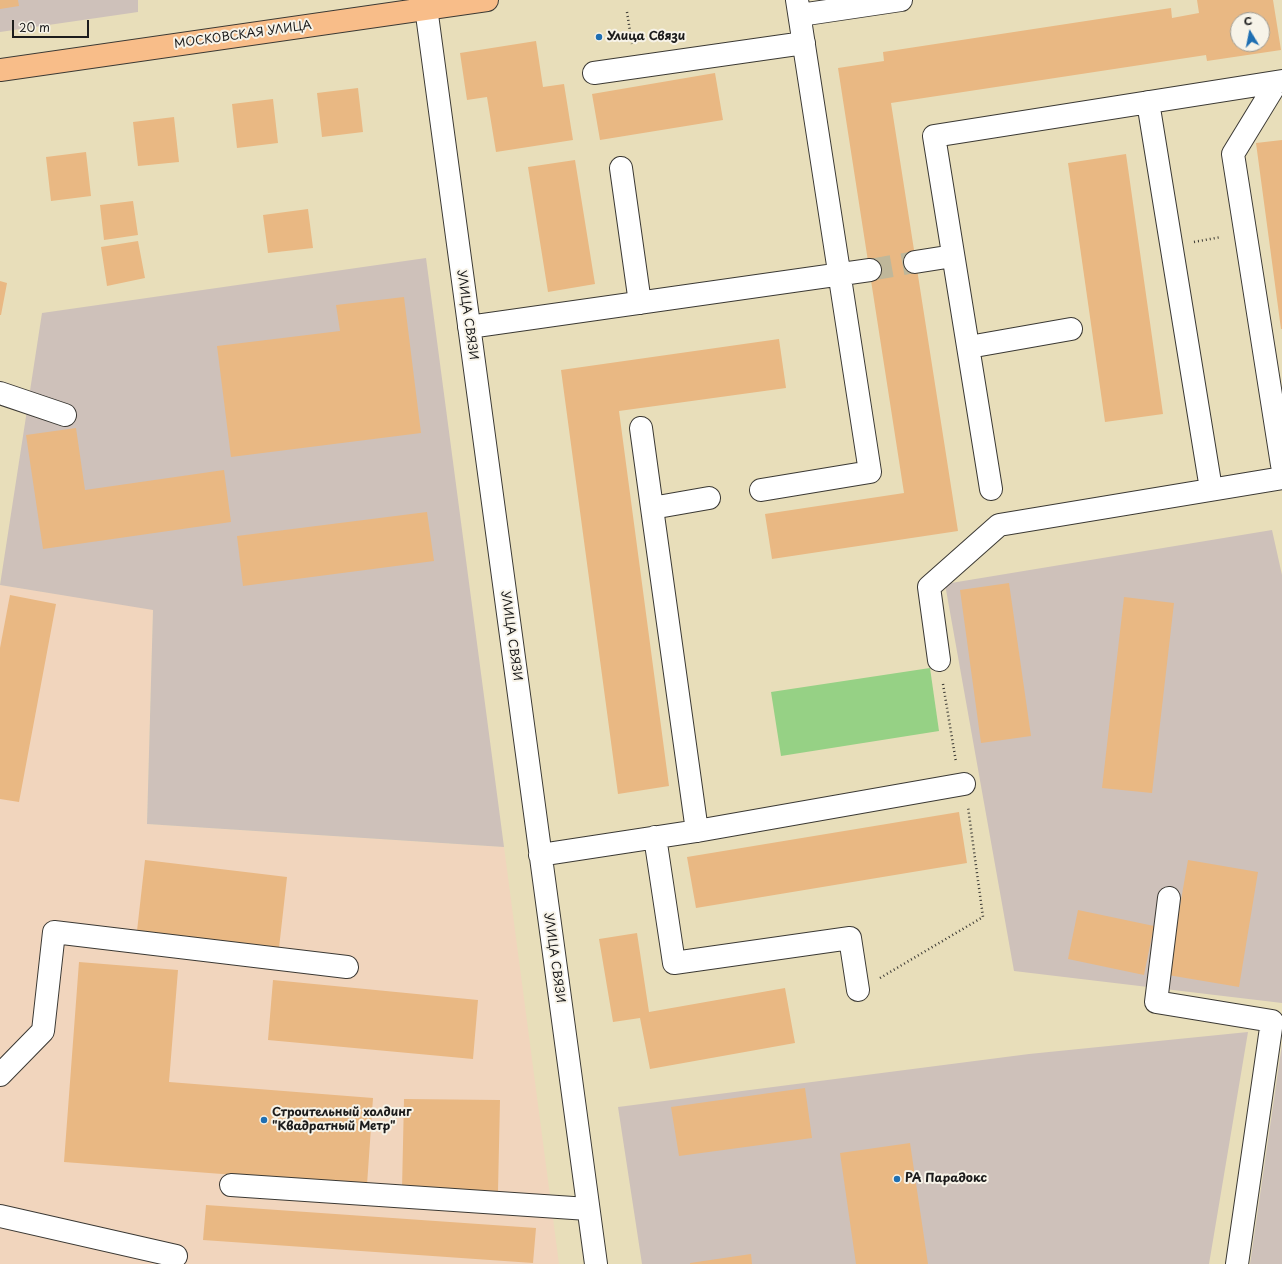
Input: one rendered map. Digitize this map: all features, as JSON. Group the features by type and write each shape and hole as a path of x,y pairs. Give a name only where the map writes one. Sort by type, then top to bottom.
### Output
{"main road":[{"name":"МОСКОВСКАЯ УЛИЦА","path":"0,70 426,4 487,0"}],"street":[{"path":"761,490 870,472 798,8 901,0"},
{"name":"УЛИЦА СВЯЗИ","path":"426,4 596,1264"},
{"path":"594,73 804,43"},
{"path":"992,489 934,136 1280,82"},
{"path":"1280,82 1233,154 1282,465"},
{"path":"1148,102 1211,489"},
{"path":"620,168 640,303"},
{"path":"915,262 953,256"},
{"path":"469,327 870,270"},
{"path":"969,347 1071,329"},
{"path":"0,393 65,415"},
{"path":"641,428 697,831"},
{"path":"939,660 928,587 998,519 1282,478"},
{"path":"652,508 709,498"},
{"path":"540,855 697,831 964,784"},
{"path":"655,837 674,963 850,938 858,990"},
{"path":"1169,898 1156,1002 1272,1021 1237,1264"},
{"path":"0,1075 43,1031 54,932 347,967"},
{"path":"230,1185 588,1208"},
{"path":"0,1216 176,1256"}],"path":[{"path":"627,12 635,68"},
{"path":"1172,245 1245,234"},
{"path":"858,990 983,917 970,817 964,784 954,756 939,660"}],"shaded area":[{"path":"0,0 138,0 138,12 0,32"},
{"path":"426,258 504,847 147,824 153,610 0,585 42,313"},
{"path":"1272,530 1282,575 1282,1003 1014,971 945,584"},
{"path":"0,585 153,609 147,824 504,847 559,1264 0,1264"},
{"path":"1248,1032 1209,1264 642,1264 618,1107 1029,1054"},
{"path":"1282,1044 1282,1264 1250,1264"}],"green space":[{"path":"930,668 939,731 781,756 771,692"}],"building":[{"path":"0,0 18,0 19,6 0,9"},
{"path":"1197,0 1273,0 1281,50 1270,52 1270,12 1230,12 1230,52 1268,52 1207,61 1206,55 891,103 958,531 772,559 765,514 904,493 838,68 884,61 883,52 1171,8 1172,18 1199,13"},
{"path":"536,41 543,87 564,84 573,140 496,152 487,97 467,100 460,53"},
{"path":"715,73 723,120 600,140 592,94"},
{"path":"358,88 363,132 322,137 317,93"},
{"path":"273,99 278,143 237,148 232,104"},
{"path":"174,117 179,162 138,166 133,122"},
{"path":"1282,140 1282,329 1281,329 1256,143"},
{"path":"86,152 91,196 51,201 46,157"},
{"path":"1126,154 1163,414 1105,422 1068,163"},
{"path":"575,160 595,284 548,292 528,167"},
{"path":"133,201 138,235 104,240 100,205"},
{"path":"308,209 313,248 268,253 263,215"},
{"path":"138,241 145,278 107,286 101,247"},
{"path":"0,281 7,283 1,315 0,315"},
{"path":"404,297 421,433 231,457 217,346 340,331 336,305"},
{"path":"779,339 786,388 619,411 669,786 618,794 561,370"},
{"path":"76,428 85,490 224,470 231,522 43,549 26,435"},
{"path":"427,512 434,561 243,586 237,536"},
{"path":"1009,583 1031,736 981,743 960,590"},
{"path":"10,595 56,604 19,802 0,799 0,648"},
{"path":"1124,597 1174,603 1152,793 1102,788"},
{"path":"959,812 967,863 696,908 687,857"},
{"path":"145,860 287,877 279,948 137,931"},
{"path":"1188,860 1258,872 1239,987 1168,975"},
{"path":"1078,910 1154,926 1144,975 1068,959"},
{"path":"637,933 649,1012 785,988 795,1043 650,1069 640,1018 613,1022 599,939"},
{"path":"79,962 178,970 169,1082 373,1098 367,1185 64,1162"},
{"path":"273,980 478,1000 473,1059 268,1040"},
{"path":"805,1088 812,1138 679,1156 671,1107"},
{"path":"404,1099 500,1100 498,1191 402,1189"},
{"path":"910,1143 928,1264 856,1264 840,1153"},
{"path":"206,1205 536,1228 533,1263 203,1240"},
{"path":"751,1254 752,1264 690,1264 690,1263"}],"tunnel":[{"path":"870,270 915,262"}],"place":[{"name":"Улица Связи","path":"599,37"},
{"name":"Строительный холдинг \"Квадратный Метр\"","path":"264,1120"},
{"name":"РА Парадокс","path":"897,1179"}]}
